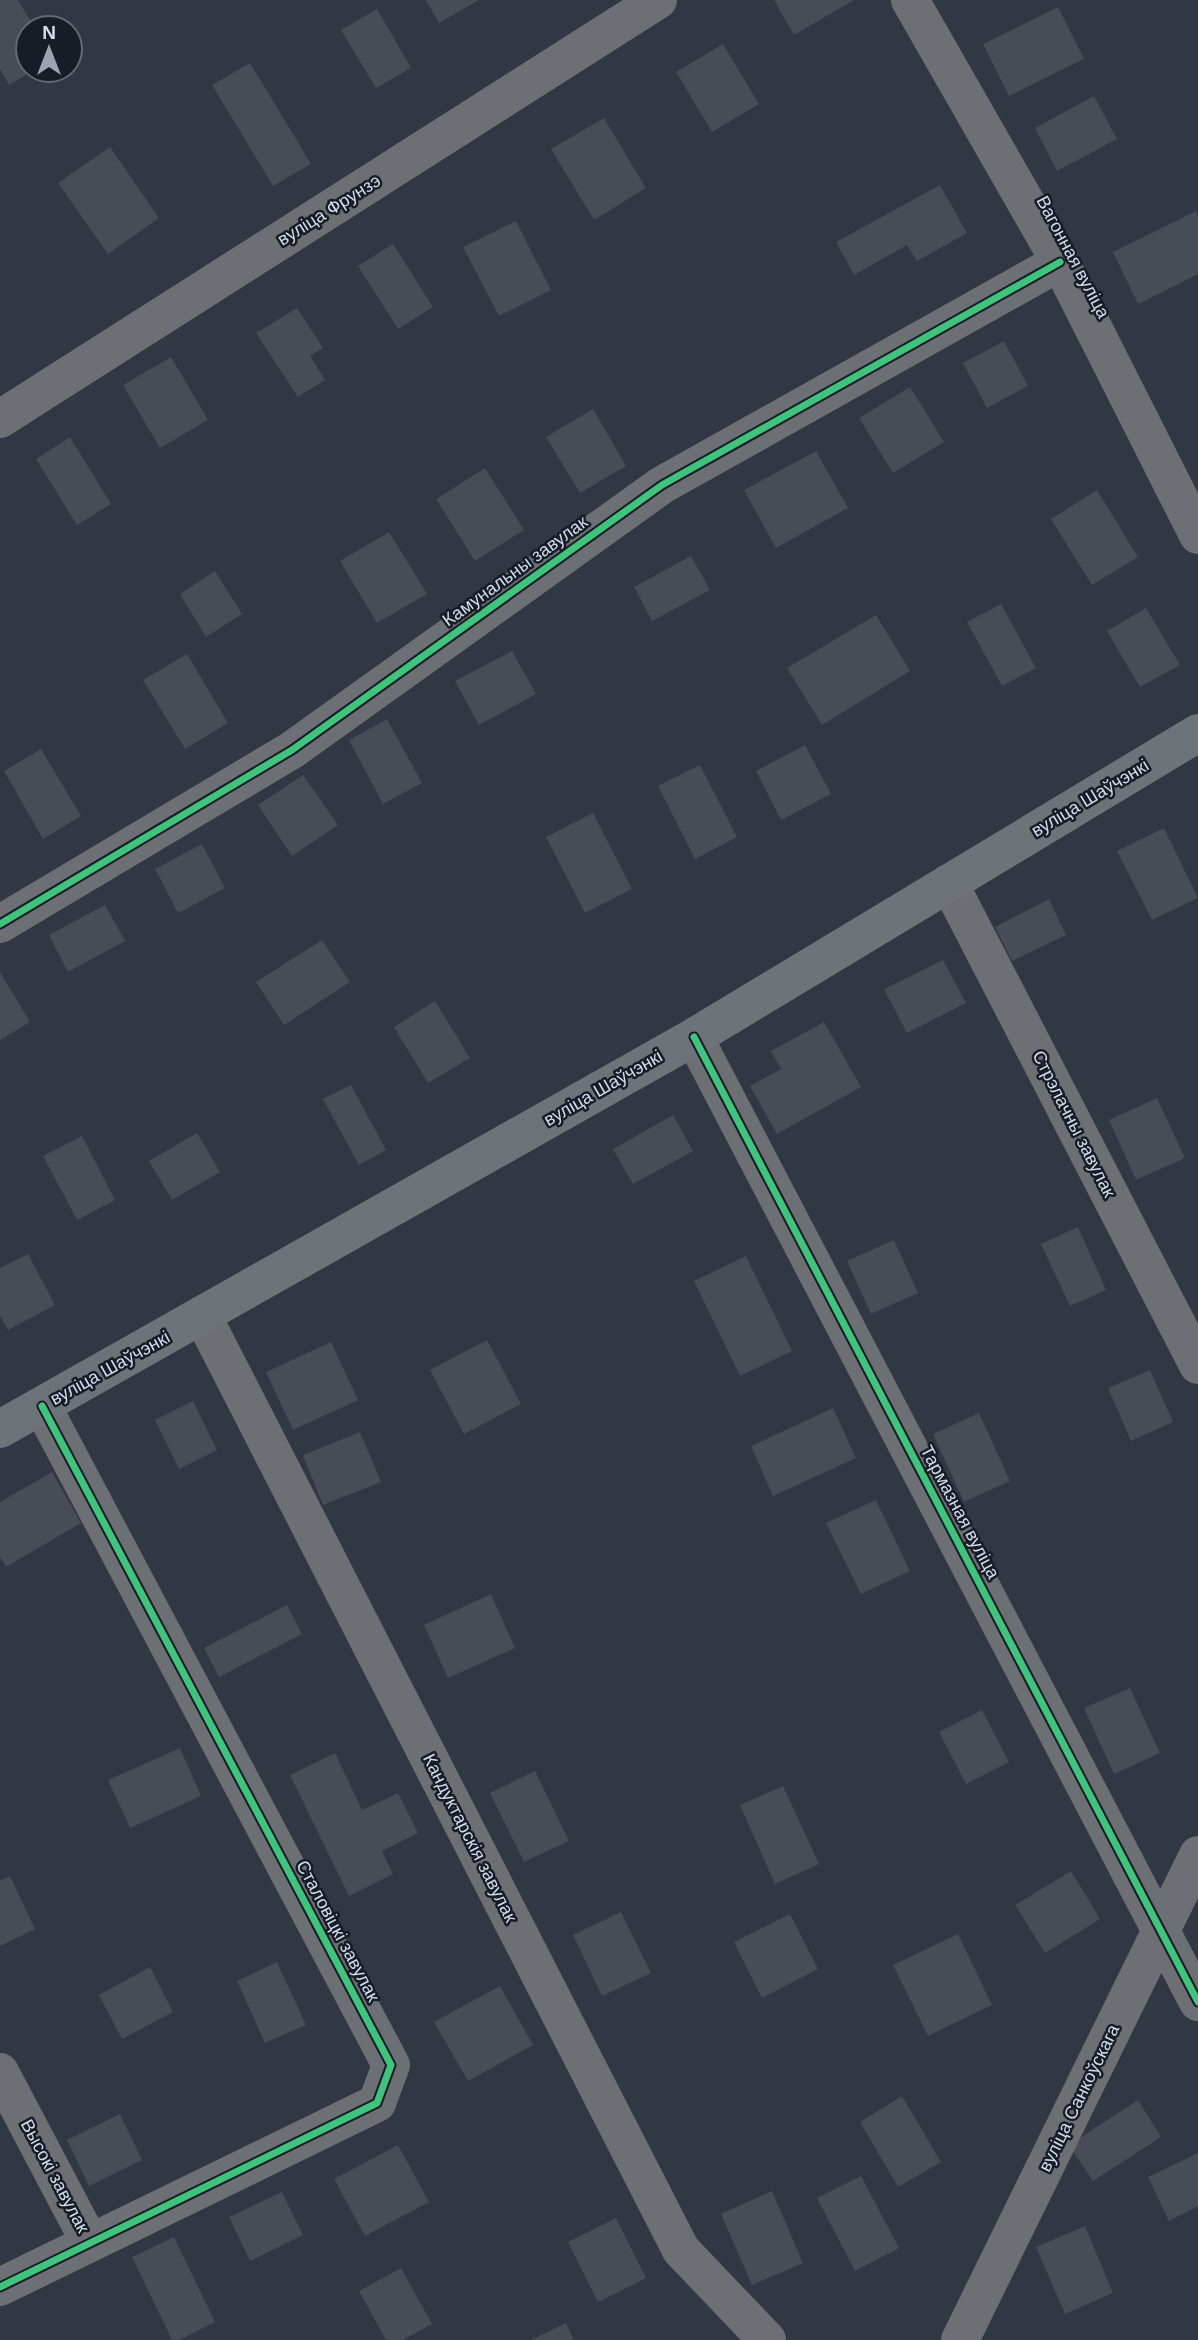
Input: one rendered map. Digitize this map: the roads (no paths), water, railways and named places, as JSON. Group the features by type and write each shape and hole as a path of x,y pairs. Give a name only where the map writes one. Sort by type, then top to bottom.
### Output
{"main road":[{"name":"вуліца Шаўчэнкі","path":"0,1429 694,1037 1198,733"}],"street":[{"name":"вуліца Фрунзэ","path":"0,419 657,0"},
{"name":"Вагонная вуліца","path":"910,0 1060,262 1198,535"},
{"name":"Камунальны завулак","path":"0,924 292,750 662,485 1060,262"},
{"name":"Стрэлачны завулак","path":"949,883 1198,1365"},
{"name":"Тармазная вуліца","path":"694,1037 1198,2002"},
{"name":"Кандуктарскія завулак","path":"202,1315 681,2250 767,2340"},
{"name":"Сталовіцкі завулак","path":"0,2287 377,2103 391,2065 42,1406"},
{"name":"вуліца Санкоўскага","path":"960,2340 1198,1855"},
{"name":"Высокі завулак","path":"0,2072 90,2243"}]}
